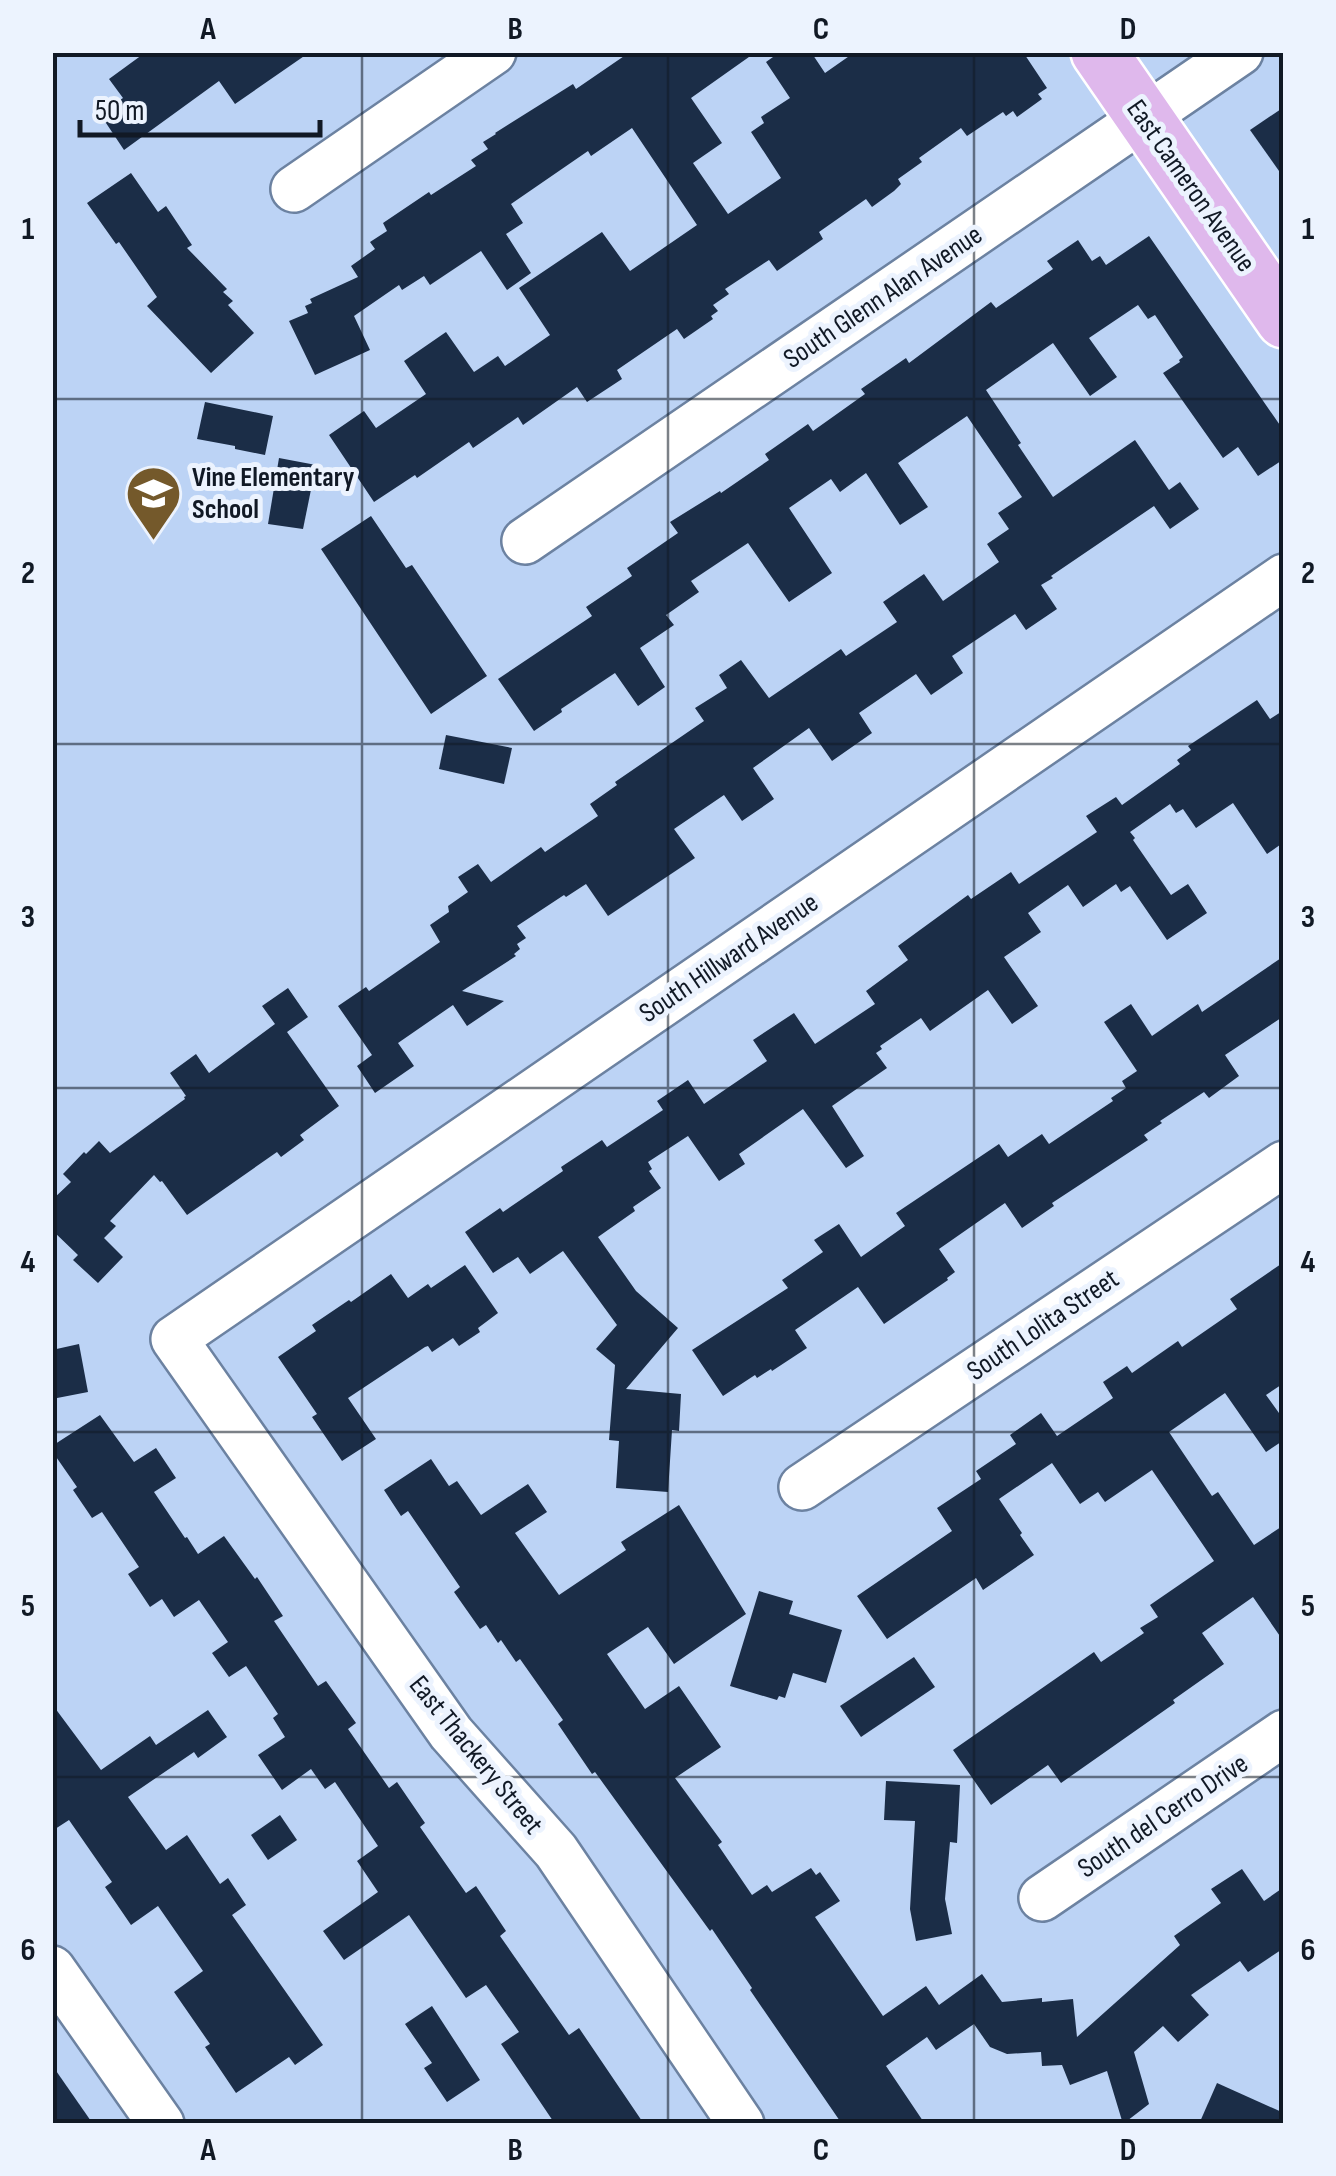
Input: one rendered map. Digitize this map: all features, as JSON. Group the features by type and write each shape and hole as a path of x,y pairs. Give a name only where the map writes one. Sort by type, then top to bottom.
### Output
{"main road":[{"name":"East Cameron Avenue","path":"1099,52 1284,320"}],"street":[{"path":"294,189 492,52"},
{"name":"South Glenn Alan Avenue","path":"525,541 1240,52"},
{"name":"South Hillward Avenue","path":"174,1338 1284,577"},
{"name":"South Lolita Street","path":"802,1487 1284,1164"},
{"name":"East Thackery Street","path":"174,1338 452,1734 556,1852 741,2124"},
{"name":"South del Cerro Drive","path":"1042,1898 1284,1734"},
{"path":"52,1969 161,2124"}],"building":[{"path":"146,52 310,52 235,104 219,81 124,150 100,114 123,98 109,79"},
{"path":"630,52 756,52 691,98 722,143 693,163 728,214 781,178 751,132 764,123 761,117 790,98 766,62 780,52 811,52 825,73 855,52 1023,52 1047,88 1038,94 1042,99 1017,117 1013,111 1006,116 1003,112 967,136 961,128 919,158 922,162 898,179 901,184 894,191 872,207 866,199 819,232 823,239 777,271 769,260 725,289 729,294 713,305 718,311 711,316 713,319 684,339 677,329 617,370 622,379 587,402 577,387 523,425 518,417 473,448 469,442 374,502 329,435 364,411 376,428 426,394 404,361 446,332 474,372 498,356 505,366 550,335 519,288 602,232 630,271 697,225 632,128 591,156 588,151 511,204 523,223 506,234 531,273 507,290 481,251 430,285 424,276 402,290 399,285 354,316 370,350 315,375 289,321 308,313 305,306 312,303 310,299 358,277 351,266 375,249 370,242 387,231 383,223 476,166 471,160 488,149 483,142 573,84 576,89"},
{"path":"1284,107 1284,178 1250,130"},
{"path":"131,173 158,212 166,206 192,245 187,248 227,289 223,292 233,301 228,305 254,333 211,373 147,306 157,297 87,203"},
{"path":"1149,236 1284,431 1284,459 1258,476 1238,447 1223,458 1163,373 1183,357 1155,315 1148,319 1138,305 1089,338 1117,377 1090,396 1053,343 986,390 1053,497 1135,440 1169,490 1180,482 1199,509 1170,529 1154,506 1051,576 1041,585 1057,609 1026,630 1015,614 952,656 963,673 931,695 916,674 859,713 872,733 832,761 809,728 753,768 774,799 742,821 724,795 674,829 695,858 608,916 586,884 517,926 526,938 517,944 520,949 516,956 462,991 504,1001 467,1026 453,1005 398,1043 414,1066 375,1093 357,1066 372,1055 338,1006 366,987 369,991 440,942 430,925 468,892 458,877 478,864 491,882 541,847 545,852 598,816 590,804 617,785 615,782 704,721 695,708 727,688 719,675 741,660 769,698 841,649 846,656 897,622 883,602 924,574 943,601 999,562 987,544 1009,529 998,513 1022,497 967,416 898,463 928,507 900,525 866,473 840,492 831,479 789,508 832,573 789,602 748,543 691,581 699,592 666,615 674,625 640,648 665,687 638,706 615,673 534,731 498,679 592,616 586,607 632,576 627,568 678,533 670,522 769,460 765,454 808,424 813,431 865,394 861,389 906,358 909,363 991,302 996,308 1053,269 1047,261 1078,240 1092,261 1100,256 1106,265"},
{"path":"205,402 273,416 265,455 197,439"},
{"path":"279,458 316,465 303,529 268,524"},
{"path":"371,516 406,568 412,565 487,676 431,714 321,549"},
{"path":"1257,700 1270,719 1284,710 1284,842 1267,854 1233,803 1196,828 1183,809 1176,813 1170,804 1130,832 1171,895 1188,884 1207,913 1167,940 1130,886 1121,892 1116,884 1083,907 1068,885 1028,913 1041,932 1004,957 1038,1006 1012,1024 988,990 930,1031 921,1018 880,1046 882,1049 876,1053 887,1068 832,1106 864,1156 846,1168 803,1109 739,1154 745,1164 719,1181 688,1136 648,1162 652,1169 649,1171 661,1188 598,1237 636,1291 678,1328 626,1389 681,1394 679,1431 672,1430 668,1492 616,1488 619,1441 609,1440 615,1365 596,1349 617,1325 563,1251 530,1274 518,1257 493,1273 465,1232 500,1208 503,1212 602,1140 607,1147 663,1110 657,1101 688,1080 704,1104 767,1061 753,1040 794,1013 815,1044 875,1004 866,991 908,960 898,946 968,895 971,899 1011,872 1019,884 1097,832 1086,816 1116,797 1122,805 1180,764 1177,760 1191,750 1188,746"},
{"path":"446,735 512,748 504,784 439,769"},
{"path":"1284,956 1284,1016 1225,1055 1239,1076 1209,1098 1204,1092 1160,1121 1144,1135 1148,1140 1052,1203 1054,1206 1022,1228 1005,1203 939,1249 955,1272 884,1324 858,1287 795,1330 807,1348 723,1396 692,1350 788,1288 782,1280 823,1252 814,1240 839,1224 861,1257 905,1226 896,1213 999,1144 1008,1157 1042,1134 1049,1144 1113,1101 1111,1098 1126,1088 1122,1081 1137,1071 1104,1022 1131,1004 1152,1036 1198,1004 1202,1012"},
{"path":"288,988 308,1017 287,1032 339,1106 300,1135 304,1140 281,1157 277,1152 187,1215 154,1175 110,1221 116,1226 104,1238 123,1257 98,1283 73,1260 78,1255 52,1230 52,1200 71,1182 63,1174 99,1141 110,1153 185,1099 170,1073 196,1054 209,1073 275,1024 262,1006"},
{"path":"1284,1262 1284,1383 1266,1395 1284,1420 1284,1440 1266,1452 1225,1393 1169,1432 1212,1496 1218,1492 1254,1545 1284,1525 1284,1642 1253,1597 1202,1633 1224,1664 1173,1700 1175,1703 1061,1783 1048,1765 991,1805 953,1750 1094,1652 1101,1662 1144,1633 1140,1628 1158,1617 1150,1605 1214,1561 1152,1470 1105,1502 1098,1492 1080,1504 1052,1463 999,1499 1034,1555 983,1590 976,1578 887,1639 857,1596 952,1531 937,1508 981,1479 976,1471 1016,1444 1010,1435 1041,1413 1057,1436 1113,1398 1103,1382 1127,1366 1132,1373 1178,1341 1182,1347 1237,1309 1230,1299"},
{"path":"465,1265 498,1313 459,1346 453,1338 432,1352 425,1347 348,1398 376,1439 342,1461 312,1417 317,1414 278,1357 316,1331 312,1325 391,1274 408,1298"},
{"path":"79,1344 88,1392 52,1399 52,1350"},
{"path":"100,1415 134,1462 156,1448 176,1478 154,1492 198,1554 224,1536 257,1577 283,1616 274,1621 318,1686 326,1681 356,1723 348,1729 389,1788 397,1782 425,1823 420,1827 466,1893 476,1886 506,1931 500,1936 569,2035 579,2028 644,2124 555,2124 501,2044 519,2032 486,1985 466,1998 409,1915 344,1960 323,1931 378,1892 357,1861 378,1846 335,1782 325,1789 311,1769 282,1790 258,1755 285,1737 273,1718 278,1714 246,1666 229,1677 212,1653 228,1642 199,1600 174,1617 162,1599 150,1607 128,1574 139,1567 102,1512 92,1518 73,1490 77,1487 52,1446"},
{"path":"431,1459 449,1486 457,1481 481,1515 528,1484 547,1512 515,1533 559,1595 626,1550 621,1542 679,1505 746,1614 674,1664 648,1627 607,1654 645,1709 679,1686 721,1747 675,1778 722,1842 718,1845 752,1895 767,1885 772,1892 811,1868 816,1875 820,1872 840,1901 815,1917 883,2016 926,1986 939,2005 982,1974 1002,2002 1073,1999 1077,2037 1180,1945 1174,1936 1221,1903 1211,1889 1242,1869 1264,1901 1284,1887 1284,1948 1248,1972 1240,1961 1191,1995 1209,2015 1178,2042 1163,2026 1134,2052 1149,2104 1123,2124 1107,2071 1070,2085 1062,2065 1042,2066 1041,2052 1007,2054 990,2047 974,2024 936,2050 927,2037 886,2066 925,2124 842,2124 712,1929 595,1772 592,1774 558,1724 563,1720 520,1659 516,1662 486,1625 480,1629 454,1592 460,1587 408,1511 401,1516 384,1490"},
{"path":"759,1591 793,1601 789,1614 842,1630 826,1683 793,1673 785,1698 779,1696 777,1700 730,1686"},
{"path":"914,1657 935,1687 861,1737 840,1706"},
{"path":"52,1704 101,1770 150,1736 156,1745 208,1710 227,1737 198,1758 194,1752 128,1797 166,1850 187,1835 220,1884 228,1878 246,1905 232,1915 323,2045 295,2065 289,2057 236,2093 205,2047 210,2044 174,1992 203,1971 158,1906 131,1925 105,1887 112,1882 69,1820 52,1831"},
{"path":"886,1781 960,1785 957,1843 950,1842 945,1899 952,1934 916,1941 910,1909 915,1821 884,1820"},
{"path":"280,1815 297,1840 268,1860 251,1835"},
{"path":"432,2006 480,2080 447,2102 424,2068 432,2063 405,2024"},
{"path":"52,2065 93,2124 52,2124"},
{"path":"1217,2083 1284,2113 1284,2124 1199,2124"}],"place":[{"name":"Vine Elementary School","path":"153,542"}]}
